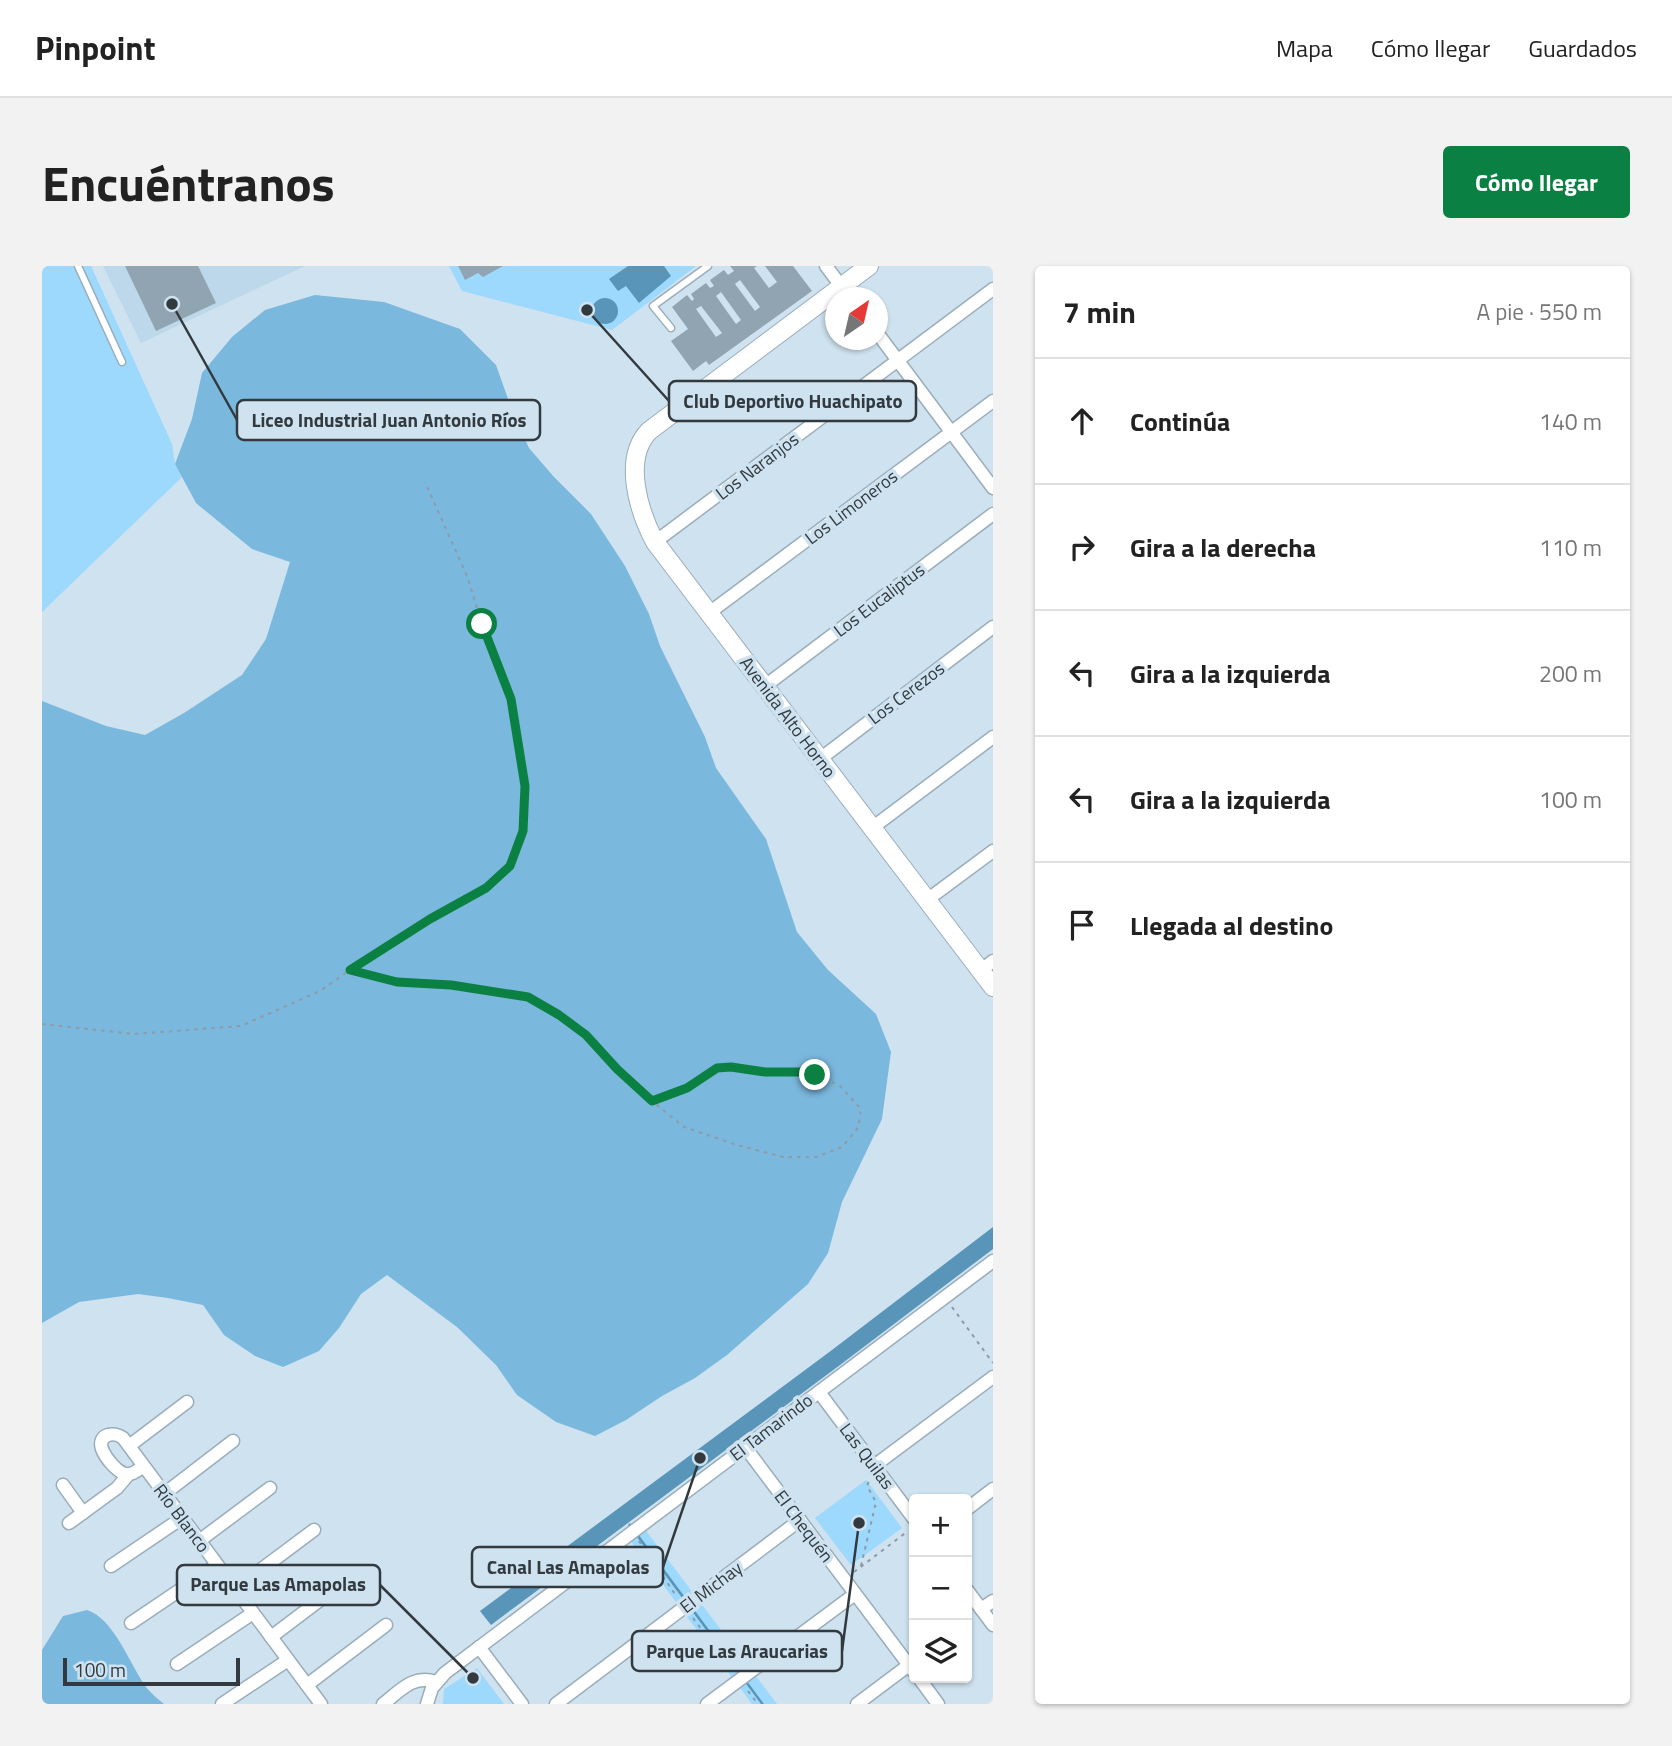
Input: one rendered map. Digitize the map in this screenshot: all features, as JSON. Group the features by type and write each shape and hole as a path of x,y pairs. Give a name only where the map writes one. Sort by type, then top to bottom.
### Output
{"street":[{"path":"826,266 842,287"},
{"path":"850,287 869,266"},
{"name":"Los Naranjos","path":"655,542 993,289"},
{"name":"Avenida Alto Horno","path":"825,307 649,431 641,440 637,451 635,480 640,506 655,542 927,900 987,966 993,987"},
{"path":"888,349 993,488"},
{"name":"Los Limoneros","path":"709,613 993,401"},
{"name":"Los Eucaliptus","path":"765,686 993,514"},
{"name":"Los Cerezos","path":"820,759 993,627"},
{"path":"872,828 993,737"},
{"path":"927,900 993,851"},
{"name":"El Tamarindo","path":"427,1704 429,1694 445,1673 993,1261"},
{"path":"877,1470 993,1377"},
{"name":"Las Quilas","path":"819,1392 909,1512"},
{"path":"128,1475 122,1474 104,1452 101,1444 106,1436 121,1436 129,1446 187,1402"},
{"path":"164,1493 233,1441"},
{"name":"Río Blanco","path":"129,1446 321,1704"},
{"name":"El Chequén","path":"745,1447 909,1664"},
{"path":"69,1523 117,1488 128,1475 144,1466"},
{"path":"63,1485 83,1513"},
{"path":"199,1541 270,1488"},
{"path":"972,1505 993,1489"},
{"path":"111,1566 182,1518"},
{"name":"El Michay","path":"556,1704 800,1520"},
{"path":"235,1589 314,1530"},
{"path":"131,1623 217,1564"},
{"path":"271,1637 349,1578"},
{"path":"707,1704 855,1594"},
{"path":"972,1597 993,1625"},
{"path":"981,1609 993,1601"},
{"path":"177,1664 253,1613"},
{"path":"307,1685 386,1625"},
{"path":"479,1647 522,1704"},
{"path":"222,1704 289,1660"},
{"path":"857,1704 909,1670"},
{"path":"383,1704 413,1682 423,1679 436,1682"},
{"path":"923,1683 938,1704"}],"lane":[{"path":"78,266 121,362"},
{"path":"671,328 653,306 708,266"}],"path":[{"path":"42,1024 134,1034 241,1026 320,991 430,919 486,888 510,866 523,831 525,786 511,699 467,576 425,482"},
{"path":"350,970 397,982 451,985 528,997 586,1035 617,1069 652,1101 684,1126 737,1145 783,1157 816,1157 842,1147 858,1128 861,1110 839,1085 815,1075 731,1067 717,1068 687,1088 652,1101"},
{"path":"945,1297 993,1363"},
{"path":"861,1566 876,1502 867,1486 877,1470"},
{"path":"632,1531 758,1704"},
{"path":"845,1580 909,1531"}],"shaded area":[{"path":"42,266 91,266 172,444 175,464 182,477 42,612"},
{"path":"103,266 305,266 141,343"},
{"path":"449,266 696,266 612,330 462,291"},
{"path":"628,266 664,266 671,276 639,303 626,286 618,291 609,279"},
{"path":"315,295 384,302 460,329 496,365 529,448 591,514 625,566 649,614 660,646 705,737 716,768 766,839 797,932 828,970 876,1014 891,1052 882,1119 842,1202 828,1253 808,1284 727,1355 695,1378 595,1436 556,1422 517,1395 496,1365 457,1327 387,1275 361,1294 339,1328 319,1351 283,1367 255,1356 224,1335 203,1305 168,1298 138,1294 79,1302 42,1323 42,701 106,726 145,735 242,675 266,639 290,562 252,549 196,503 175,464 192,419 202,373 232,337 265,310"},
{"path":"605,298 614,302 618,311 614,320 605,324 596,320 592,311 596,302"},
{"path":"993,1227 993,1249 840,1365 491,1625 480,1611 832,1350"},
{"path":"866,1480 902,1528 851,1565 815,1518"},
{"path":"638,1520 777,1704 752,1704 623,1531"},
{"path":"630,1523 764,1704 761,1704 628,1525"},
{"path":"87,1610 113,1631 146,1687 164,1704 45,1704 42,1701 42,1650 63,1616"},
{"path":"477,1668 504,1704 443,1704 444,1689"}],"building":[{"path":"125,266 198,266 216,303 156,331"},
{"path":"458,266 503,266 483,277 478,273 465,280"},
{"path":"730,266 757,266 754,268 769,288 777,282 765,266 793,266 812,291 709,365 706,361 693,371 671,341 688,329 672,307 687,295 692,301 694,299 691,294 706,283 710,288 714,286 710,280 724,270 728,275 734,271","holes":["740,280 760,307 755,311 735,284","721,292 741,320 736,324 716,296","701,306 722,333 716,337 696,309"]}],"place":[{"name":"Liceo Industrial Juan Antonio Ríos","path":"172,304"},
{"name":"Club Deportivo Huachipato","path":"587,310"},
{"name":"Canal Las Amapolas","path":"700,1458"},
{"name":"Parque Las Araucarias","path":"859,1523"},
{"name":"Parque Las Amapolas","path":"473,1678"}],"route":[{"path":"482,624 511,699 525,786 523,831 510,866 486,888 430,919 350,970 397,982 451,985 528,997 586,1035 617,1069 652,1101 687,1088 717,1068 815,1075"}]}
